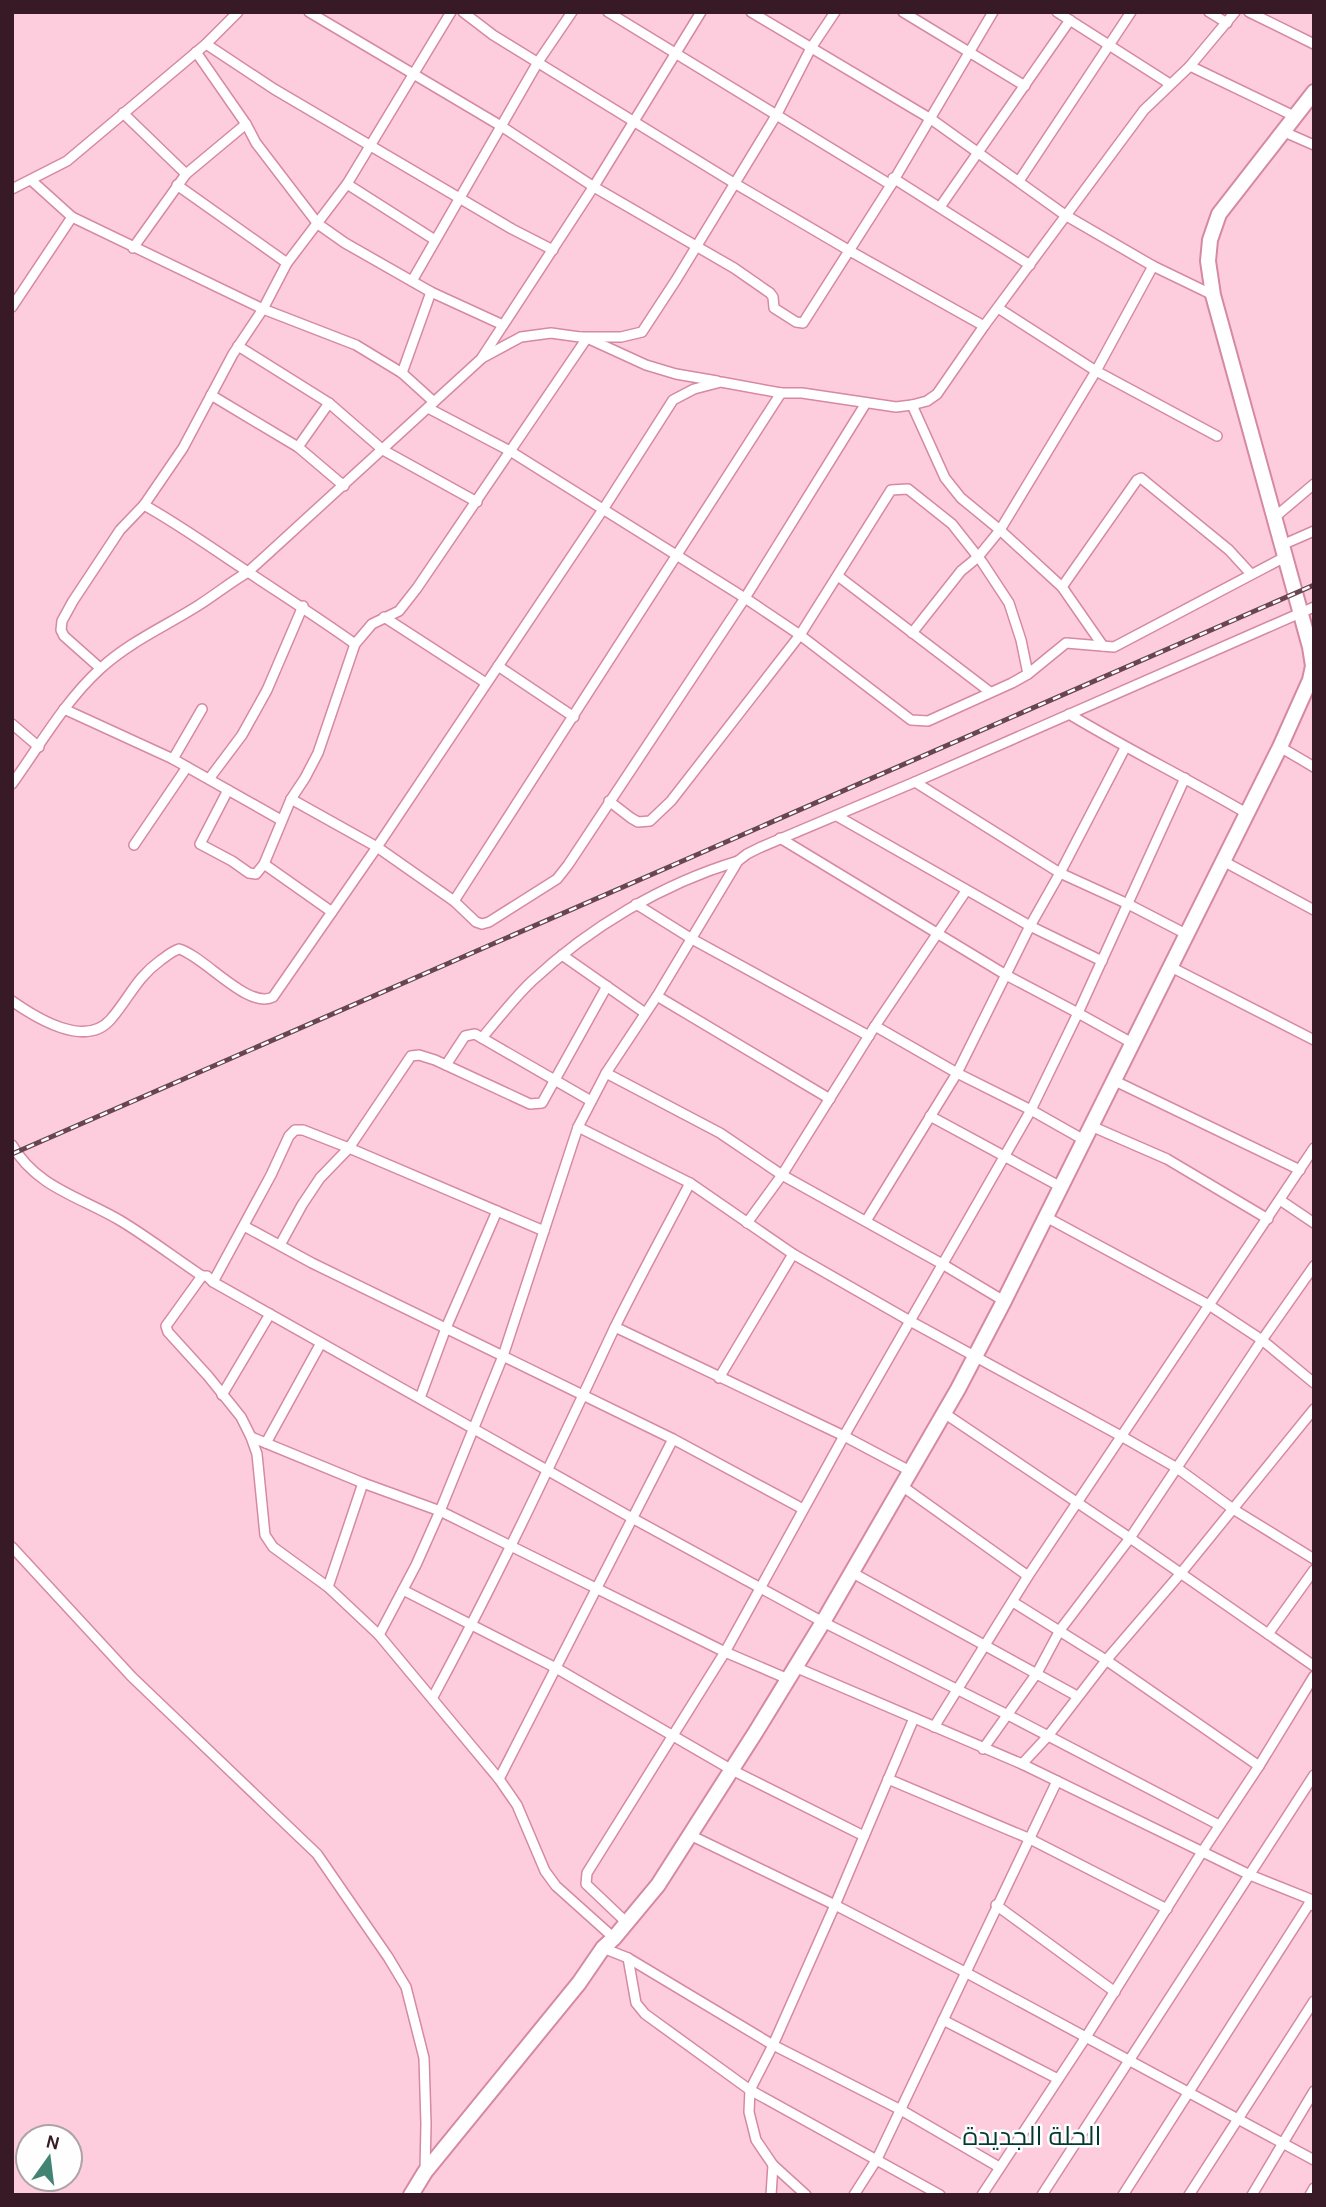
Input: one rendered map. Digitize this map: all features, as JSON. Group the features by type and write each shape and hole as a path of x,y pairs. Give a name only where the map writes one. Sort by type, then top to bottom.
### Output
{"main road":[{"path":"412,2193 425,2172 657,1885 823,1622 944,1413 1004,1301 1280,747 1313,673 1307,610 1284,551 1213,295 1208,261 1214,227 1228,201 1314,92"}],"street":[{"path":"12,189 67,161 206,44 238,12"},
{"path":"309,12 500,125 594,187 734,268 770,293 774,308 796,322 803,323 931,119 993,12"},
{"path":"100,668 64,636 61,630 62,621 90,573 120,530 144,505 183,448 287,263 347,184 451,12"},
{"path":"463,12 493,35 734,183 984,326"},
{"path":"412,281 500,125 572,12"},
{"path":"608,12 777,114 940,207 1030,265"},
{"path":"481,359 594,187 701,12"},
{"path":"751,12 931,119 1065,215 1153,266 1213,295"},
{"path":"12,784 64,709 100,668 151,631 200,605 248,572 481,359 521,337 551,333 584,338 621,337 642,332 777,114 811,48 835,12"},
{"path":"902,12 1026,86"},
{"path":"1057,12 1170,84"},
{"path":"1019,181 1131,12"},
{"path":"1209,12 1227,23"},
{"path":"584,338 646,365 676,374 780,393 802,393 896,407 927,401 937,394 1144,110 1189,65 1235,12"},
{"path":"1249,12 1314,44"},
{"path":"940,207 1070,20"},
{"path":"206,44 274,89 512,229 553,250"},
{"path":"196,52 246,124 256,143 318,224 345,243 431,292 503,325"},
{"path":"1189,65 1294,116"},
{"path":"123,113 186,174"},
{"path":"133,248 186,174 246,124"},
{"path":"1282,131 1314,145"},
{"path":"31,180 72,217 263,309 356,345 402,373 431,405 604,508 745,598 800,635 911,720 928,721 1028,674 1066,643 1114,647 1251,574 1314,531"},
{"path":"347,184 435,240"},
{"path":"177,185 287,263"},
{"path":"12,307 72,217"},
{"path":"912,633 961,571 978,557 1000,530 1096,370 1153,266"},
{"path":"402,373 431,292"},
{"path":"998,308 1096,370 1217,436"},
{"path":"228,790 200,844 256,874 264,864 291,799 305,778 326,734 332,707 355,644 372,624 399,611 417,589 584,338"},
{"path":"238,346 329,403 383,450 477,502"},
{"path":"12,1001 32,1015 76,1032 100,1028 109,1021 144,973 176,949 201,961 245,994 259,1000 273,997 377,847 673,400 694,389 721,382"},
{"path":"454,901 780,393"},
{"path":"211,395 298,447 344,486"},
{"path":"298,447 329,403"},
{"path":"291,799 377,847 482,924 556,878 568,865 745,598 866,403"},
{"path":"912,405 945,478 961,498 1062,587 1103,646"},
{"path":"1062,587 1141,478 1230,550 1251,574"},
{"path":"1275,517 1314,484"},
{"path":"609,801 638,822 650,821 680,791 800,635 891,490 908,489 952,524 978,557 1009,603 1028,674"},
{"path":"144,505 174,521 303,606 355,644"},
{"path":"838,576 990,692"},
{"path":"209,779 242,735 267,690 303,606"},
{"path":"482,1038 531,982 562,955 636,904 699,874 738,861 780,838 915,782 1307,610"},
{"path":"384,617 486,683"},
{"path":"498,666 574,717"},
{"path":"64,709 173,759 281,820"},
{"path":"173,759 202,709"},
{"path":"1069,715 1247,813"},
{"path":"12,724 39,747"},
{"path":"1280,747 1314,767"},
{"path":"866,1221 957,1073 1030,926 1125,748"},
{"path":"134,845 187,767"},
{"path":"627,1923 586,1884 585,1879 725,1652 844,1436 1031,1110 1185,778"},
{"path":"915,782 1060,873 1186,934"},
{"path":"836,816 1030,926 1102,961"},
{"path":"780,838 1006,975 1132,1043"},
{"path":"379,1635 440,1511 503,1356 578,1127 606,1073 657,996 738,861"},
{"path":"1223,861 1314,910"},
{"path":"264,864 332,912"},
{"path":"747,1223 782,1175 869,1036 966,891"},
{"path":"636,904 692,939 869,1036"},
{"path":"562,955 645,1013"},
{"path":"1169,966 1314,1040"},
{"path":"280,1245 320,1178 349,1148 411,1056 419,1055 446,1065 530,1104 542,1103 607,986"},
{"path":"657,996 830,1098"},
{"path":"876,1026 957,1073 1084,1140"},
{"path":"446,1065 465,1036 475,1034 592,1101"},
{"path":"606,1073 720,1133 782,1175 1004,1301"},
{"path":"1115,1080 1300,1170"},
{"path":"930,1116 1061,1187"},
{"path":"1091,1126 1167,1159 1268,1219"},
{"path":"578,1127 690,1183 793,1254 1177,1468 1233,1509 1314,1559"},
{"path":"213,1282 289,1136 295,1130 303,1130 349,1148 544,1231"},
{"path":"12,1145 33,1172 53,1186 121,1221 202,1276 207,1276 213,1282 632,1518 823,1622 1219,1825"},
{"path":"934,1727 1028,1576 1314,1148"},
{"path":"433,1697 472,1625 585,1395 615,1327 690,1183"},
{"path":"1280,1200 1314,1223"},
{"path":"420,1398 446,1328 497,1211"},
{"path":"1046,1217 1209,1305 1262,1340 1314,1383"},
{"path":"244,1226 673,1439 803,1510"},
{"path":"719,1378 793,1254"},
{"path":"983,1749 1037,1673 1060,1630 1130,1538 1314,1266"},
{"path":"202,1276 166,1326 167,1332 241,1417 251,1437 257,1454 265,1535 273,1547 328,1587 379,1635 433,1697 517,1805 545,1871 556,1886 609,1943 628,1958 774,2045 901,2110 999,2167"},
{"path":"222,1395 270,1314"},
{"path":"615,1327 844,1436 911,1471"},
{"path":"265,1443 321,1343"},
{"path":"1022,1764 1048,1736 1106,1660 1181,1573 1314,1409"},
{"path":"944,1413 1314,1666"},
{"path":"251,1437 440,1511 725,1652 792,1673 914,1718 1022,1764 1250,1875 1310,1899 1311,1905 1123,2195"},
{"path":"499,1779 673,1439"},
{"path":"328,1587 363,1483"},
{"path":"902,1486 1028,1576"},
{"path":"12,1548 132,1677 317,1854 388,1957 406,1987 424,2058 425,2172"},
{"path":"1268,1634 1314,1570"},
{"path":"851,1572 1077,1696"},
{"path":"403,1590 556,1668 732,1770 864,1836"},
{"path":"1013,1602 1106,1660 1259,1766"},
{"path":"982,2195 1115,1992 1314,1676"},
{"path":"806,2195 774,2165 756,2140 749,2112 750,2090 774,2045 914,1718"},
{"path":"1042,2195 1314,1775"},
{"path":"888,1779 1028,1839 1167,1909"},
{"path":"854,2195 877,2159 1057,1781"},
{"path":"690,1835 965,1972 1314,2160"},
{"path":"996,1905 1115,1992"},
{"path":"628,1958 636,2003 645,2014 750,2090 940,2195"},
{"path":"1189,2195 1314,2001"},
{"path":"943,2020 1058,2078"},
{"path":"1252,2195 1314,2091"},
{"path":"771,2195 774,2165"},
{"path":"1310,2195 1314,2188"}],"railway":[{"path":"12,1154 1314,585"}],"district":[{"name":"الحلة الجديدة","path":"1032,2136"}]}
